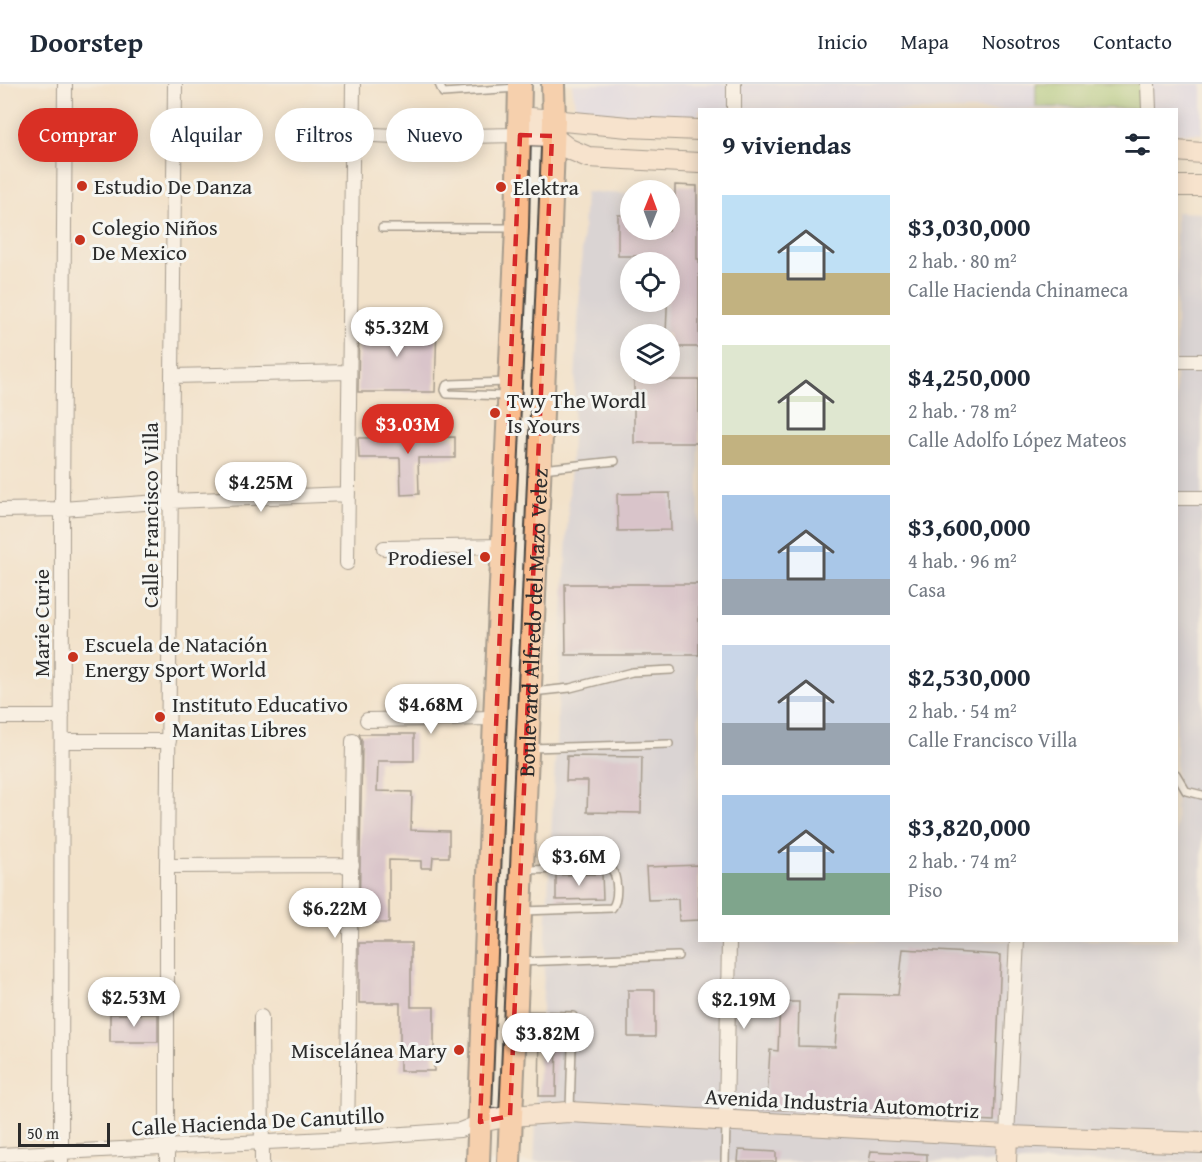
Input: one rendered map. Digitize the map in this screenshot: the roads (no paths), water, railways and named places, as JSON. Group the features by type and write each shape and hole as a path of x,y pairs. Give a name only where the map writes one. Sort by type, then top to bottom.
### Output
{"main road":[{"name":"Boulevard Alfredo del Mazo Velez","path":"509,1162 540,469 553,84"},
{"name":"Boulevard Alfredo del Mazo Velez","path":"478,1162 517,228 520,126 513,86"},
{"path":"520,126 698,130"},
{"path":"627,160 621,145 622,136 628,127"},
{"path":"553,128 569,149 588,157 698,163"},
{"path":"1178,152 1202,153"},
{"path":"1178,186 1202,186"},
{"name":"Avenida Industria Automotriz","path":"480,1122 510,1116 569,1112 1007,1136 1202,1143"},
{"path":"1006,1162 1007,1136"}],"street":[{"name":"Marie Curie","path":"62,1157 62,509 65,84"},
{"name":"Calle Francisco Villa","path":"167,1162 167,866 175,84"},
{"path":"353,84 353,108"},
{"path":"734,84 734,108"},
{"path":"1148,84 1149,108"},
{"path":"374,135 428,137 520,126"},
{"path":"347,563 352,162"},
{"path":"1178,361 1202,361"},
{"path":"172,376 349,372"},
{"path":"0,510 62,509 172,501 348,494"},
{"path":"1178,498 1202,498"},
{"path":"384,548 502,546"},
{"path":"0,717 62,717"},
{"path":"367,720 495,718"},
{"path":"62,741 169,741"},
{"path":"348,1138 353,741"},
{"path":"167,866 352,865"},
{"path":"726,1120 729,942"},
{"path":"1007,1136 1017,942"},
{"path":"261,1017 262,1162"},
{"name":"Calle Hacienda De Canutillo","path":"0,1155 62,1157 166,1147 348,1138 460,1130 480,1122"}],"lane":[{"path":"439,84 443,93 513,86"},
{"path":"382,228 517,228"},
{"path":"450,384 510,389 447,394 445,390 450,384"},
{"path":"540,469 615,461"},
{"path":"530,692 570,688 632,672 671,670"},
{"path":"527,748 669,744"},
{"path":"1178,777 1186,791 1202,795"},
{"path":"519,912 612,908 615,904 616,874 611,868 521,870"},
{"path":"518,962 678,956"},
{"path":"516,1015 573,1016 569,1112"},
{"path":"725,1162 726,1120"}],"place":[{"name":"Estudio De Danza","path":"82,186"},
{"name":"Elektra","path":"501,187"},
{"name":"Colegio Niños De Mexico","path":"80,240"},
{"name":"Twy The Wordl Is Yours","path":"495,413"},
{"name":"Prodiesel","path":"485,557"},
{"name":"Escuela de Natación Energy Sport World","path":"73,657"},
{"name":"Instituto Educativo Manitas Libres","path":"160,717"},
{"name":"Miscelánea Mary","path":"459,1050"}]}
